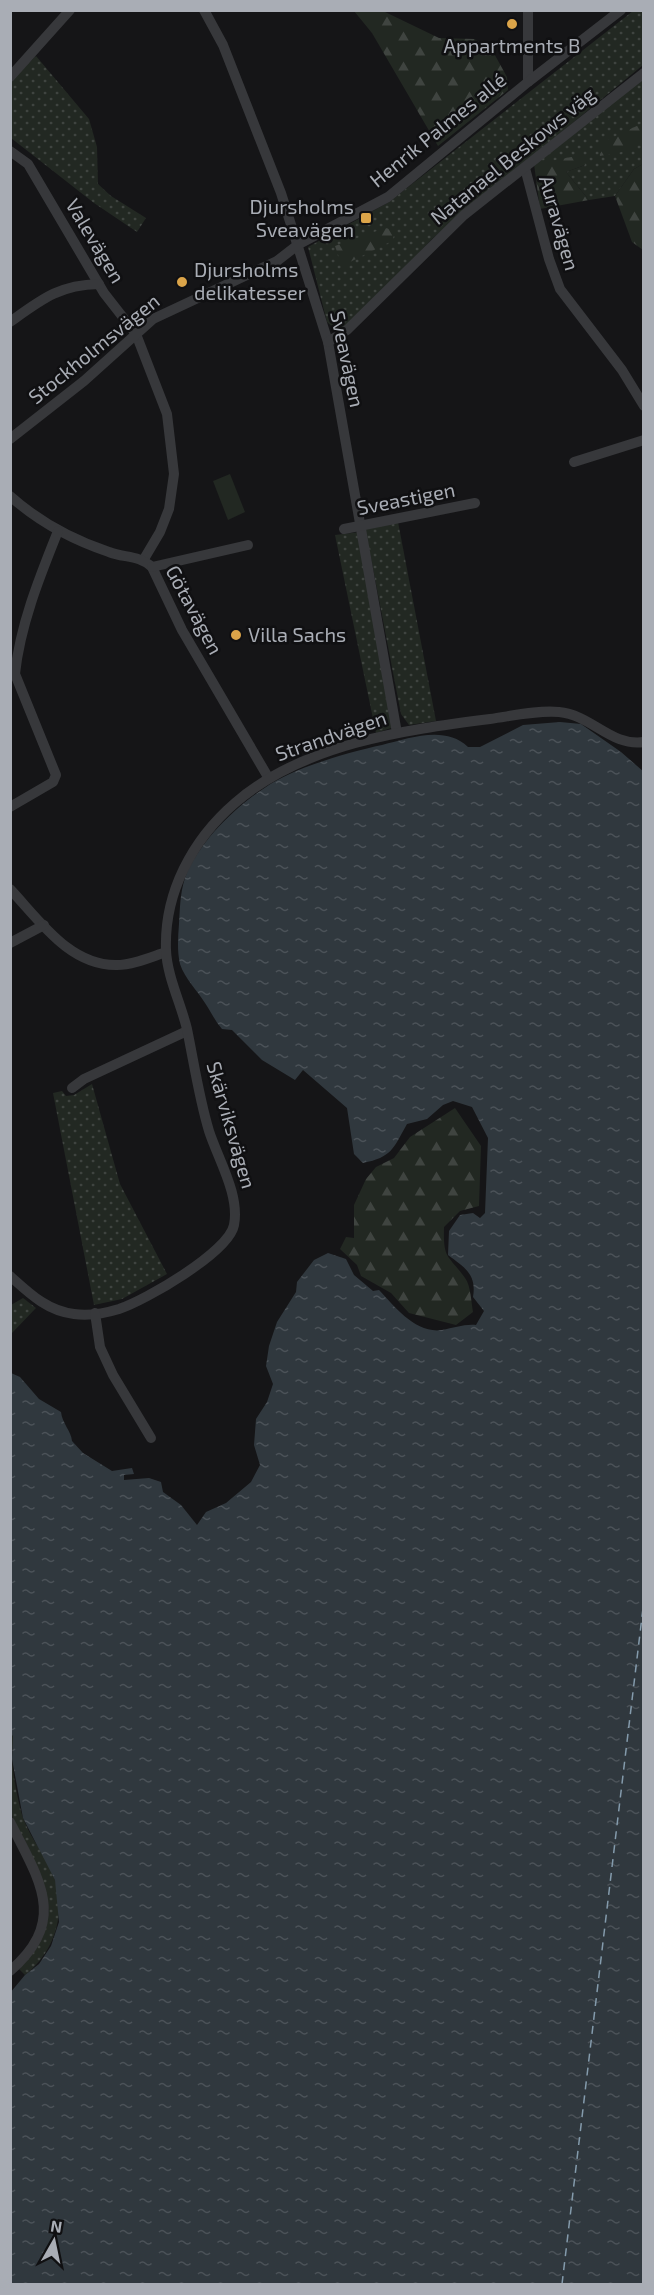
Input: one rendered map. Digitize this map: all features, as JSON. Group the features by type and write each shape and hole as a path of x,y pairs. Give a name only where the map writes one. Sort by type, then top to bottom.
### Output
{"street":[{"name":"Sveavägen","path":"204,10 223,45 299,244 328,342 397,733"},
{"path":"528,10 528,82"},
{"name":"Henrik Palmes allé","path":"299,244 388,197 528,82 621,10"},
{"path":"10,77 70,11"},
{"name":"Natanael Beskows väg","path":"328,342 347,330 464,215 644,73"},
{"name":"Valevägen","path":"10,151 28,164 99,284 136,334 167,414 174,474 169,509 148,563"},
{"name":"Auravägen","path":"525,168 549,259 560,289 622,370 644,406"},
{"name":"Stockholmsvägen","path":"10,439 84,381 136,334 171,309 277,261 299,244"},
{"path":"10,322 42,299 64,288 99,284"},
{"path":"574,462 644,440"},
{"name":"Götavägen","path":"10,496 58,531 110,553 148,563 182,630 268,777"},
{"name":"Sveastigen","path":"344,529 475,503"},
{"path":"10,807 53,782 56,775 15,674 14,655 58,531"},
{"path":"148,563 248,545"},
{"name":"Strandvägen","path":"166,952 173,892 192,851 233,804 268,777 341,748 397,733 557,711 585,718 626,744 644,742"},
{"path":"10,889 44,925 80,957 95,963 118,966 166,952"},
{"path":"10,943 44,925"},
{"name":"Skärviksvägen","path":"10,1276 36,1300 57,1310 73,1314 95,1313 118,1309 138,1301 212,1256 227,1241 234,1226 234,1203 209,1130 187,1031 166,952"},
{"path":"72,1088 84,1079 187,1031"},
{"path":"95,1313 100,1347 113,1375 152,1438"},
{"path":"10,1822 41,1887 45,1917 39,1941 10,1971"}],"green space":[{"path":"354,11 383,11 439,38 474,39 491,48 507,77 508,90 438,146 372,33"},
{"path":"633,11 643,11 643,65 433,238 350,325 335,329 327,322 308,247 389,202"},
{"path":"36,56 89,119 97,147 98,184 111,196 146,218 137,232 94,203 11,138 10,81"},
{"path":"643,76 643,164 634,169 615,196 589,200 566,172 585,165 534,164"},
{"path":"643,123 643,141 622,152 600,156 597,145"},
{"path":"582,155 585,165 566,172 589,200 540,209 534,164"},
{"path":"643,164 643,250 632,242 615,196 634,169"},
{"path":"385,228 396,230 392,241 342,266 335,246"},
{"path":"230,474 245,512 228,520 213,481"},
{"path":"398,522 436,721 409,725 401,714 365,527"},
{"path":"360,532 393,717 391,728 376,733 335,535"},
{"path":"92,1084 120,1184 167,1274 122,1299 94,1305 53,1093 62,1091 66,1096 74,1095"},
{"path":"455,1108 481,1146 479,1206 460,1211 444,1227 444,1246 448,1256 467,1281 473,1312 456,1325 409,1313 391,1293 361,1276 357,1265 340,1249 346,1237 354,1238 354,1205 366,1179 376,1167 394,1158 410,1137"},
{"path":"23,1298 36,1308 11,1334 11,1305"},
{"path":"10,1734 13,1736 12,1759 21,1812 26,1826 52,1872 59,1907 58,1920 50,1944 35,1966 25,1975 19,1969 37,1944 46,1924 48,1906 45,1890 19,1836 11,1812"}],"water":[{"path":"560,722 581,724 621,752 644,772 643,2284 11,2284 10,1993 25,1975 39,1964 51,1946 59,1922 55,1880 23,1818 12,1759 13,1736 10,1734 11,1373 20,1377 39,1399 61,1412 72,1441 83,1453 112,1471 132,1468 134,1474 124,1475 124,1480 149,1478 161,1482 163,1492 181,1505 197,1525 206,1512 226,1503 251,1482 260,1465 254,1445 256,1419 267,1402 273,1384 266,1366 269,1346 277,1322 296,1292 297,1282 314,1260 328,1253 346,1259 354,1275 373,1291 379,1290 407,1318 423,1328 442,1330 476,1325 484,1311 473,1297 471,1277 464,1267 448,1255 449,1231 460,1215 473,1213 480,1218 485,1213 488,1138 472,1107 453,1101 443,1105 427,1119 407,1124 395,1146 386,1155 363,1163 354,1154 347,1108 303,1070 295,1080 262,1060 232,1030 222,1029 217,1023 180,964 178,944 181,895 191,865 208,839 230,815 254,795 291,773 338,756 415,737 449,736 468,747 480,747 523,725"}],"ferry route":[{"path":"562,2284 644,1600"}],"place":[{"name":"Appartments B","path":"512,24"},
{"name":"Djursholms Sveavägen","path":"366,218"},
{"name":"Djursholms delikatesser","path":"182,282"},
{"name":"Villa Sachs","path":"236,635"}]}
